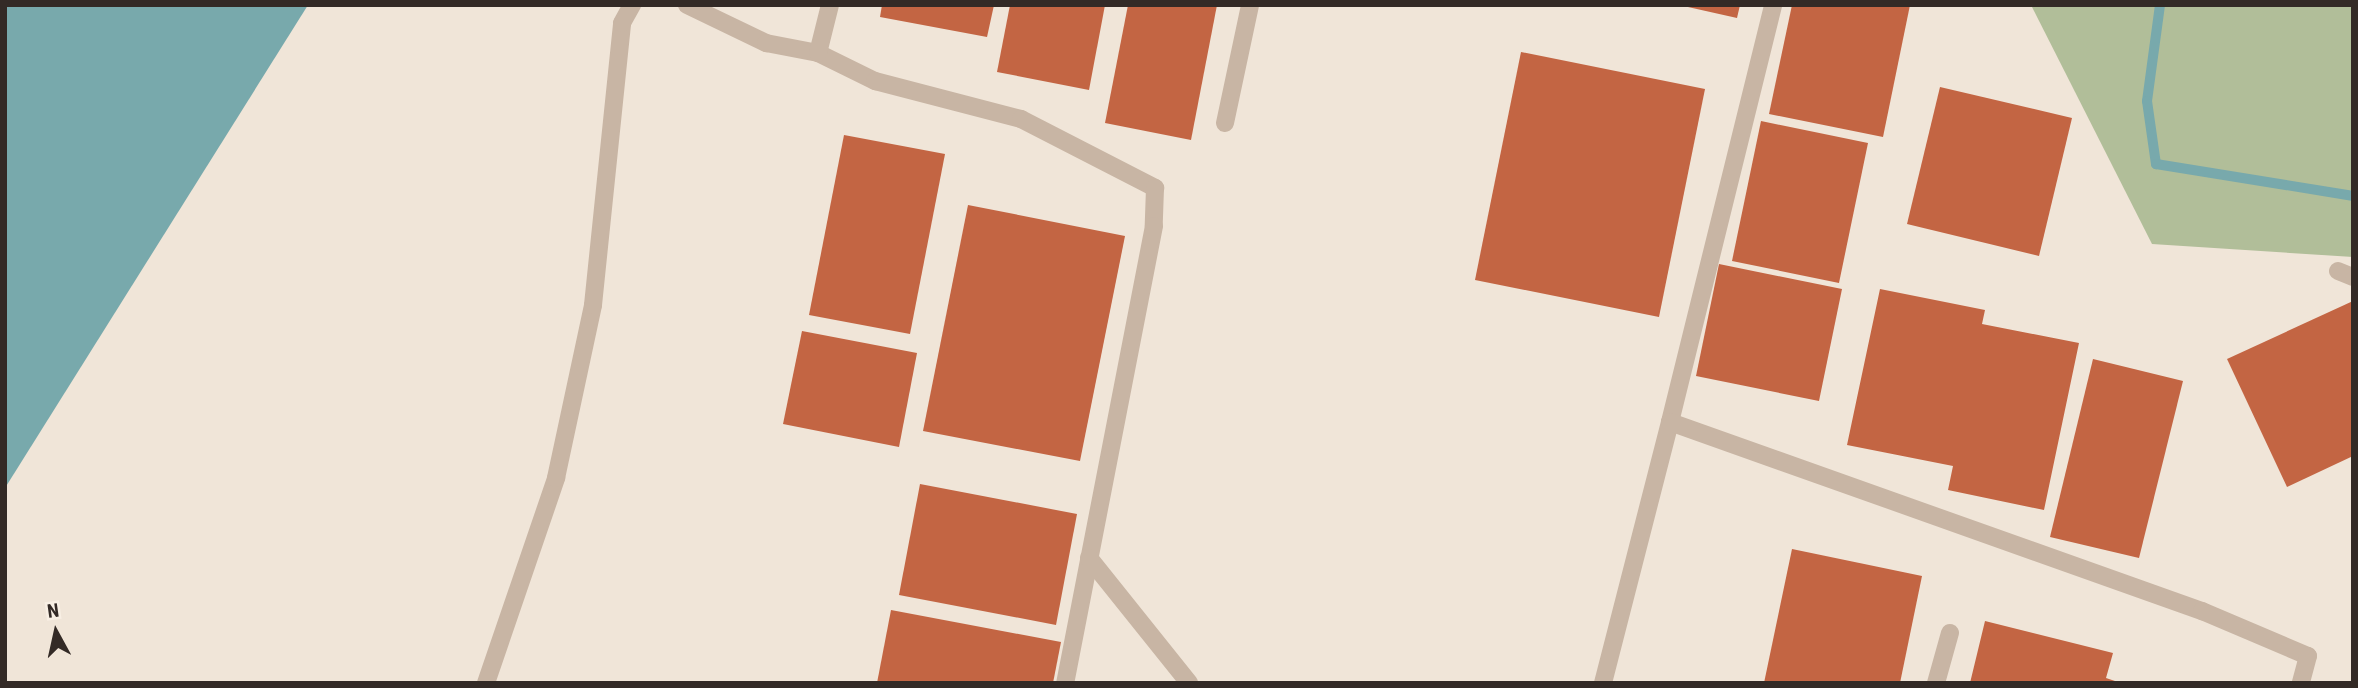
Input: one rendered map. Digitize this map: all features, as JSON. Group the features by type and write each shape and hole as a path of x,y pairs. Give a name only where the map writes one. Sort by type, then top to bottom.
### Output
{"street":[{"path":"486,683 555,478 593,305 622,23 632,5"},
{"path":"687,5 766,43 818,53 875,80 1021,119 1155,188 1154,226 1065,683"},
{"path":"818,53 830,5"},
{"path":"1224,123 1250,5"},
{"path":"1602,683 1670,422 1773,5"},
{"path":"1670,422 2202,611 2308,656 2301,683"},
{"path":"1089,558 1189,683"},
{"path":"1936,683 1950,634"}],"green space":[{"path":"2031,5 2353,5 2353,257 2152,244"}],"water":[{"path":"5,5 308,5 5,488"}],"building":[{"path":"882,5 994,5 987,37 880,17"},
{"path":"1010,5 1105,5 1089,90 997,72"},
{"path":"1128,5 1217,5 1191,140 1105,123"},
{"path":"1679,5 1740,5 1737,18"},
{"path":"1792,5 1910,5 1883,137 1769,114"},
{"path":"1521,52 1705,89 1659,317 1475,280"},
{"path":"1940,87 2072,118 2039,256 1907,224"},
{"path":"1761,121 1868,143 1839,283 1732,261"},
{"path":"844,135 945,154 910,334 809,315"},
{"path":"968,205 1125,236 1080,461 923,431"},
{"path":"1719,264 1842,289 1819,401 1696,376"},
{"path":"1880,289 1985,310 1982,324 2079,343 2044,510 1948,490 1953,466 1847,445"},
{"path":"2353,301 2353,456 2287,487 2227,359"},
{"path":"802,331 917,353 899,447 783,424"},
{"path":"2093,359 2183,381 2139,558 2050,537"},
{"path":"920,484 1077,514 1056,625 899,595"},
{"path":"1792,549 1922,576 1900,683 1764,683"},
{"path":"891,610 1061,642 1053,683 877,683"},
{"path":"1985,621 2113,653 2106,678 2121,683 1970,683"}],"waterway":[{"path":"2160,5 2147,101 2156,164 2353,196"}]}
